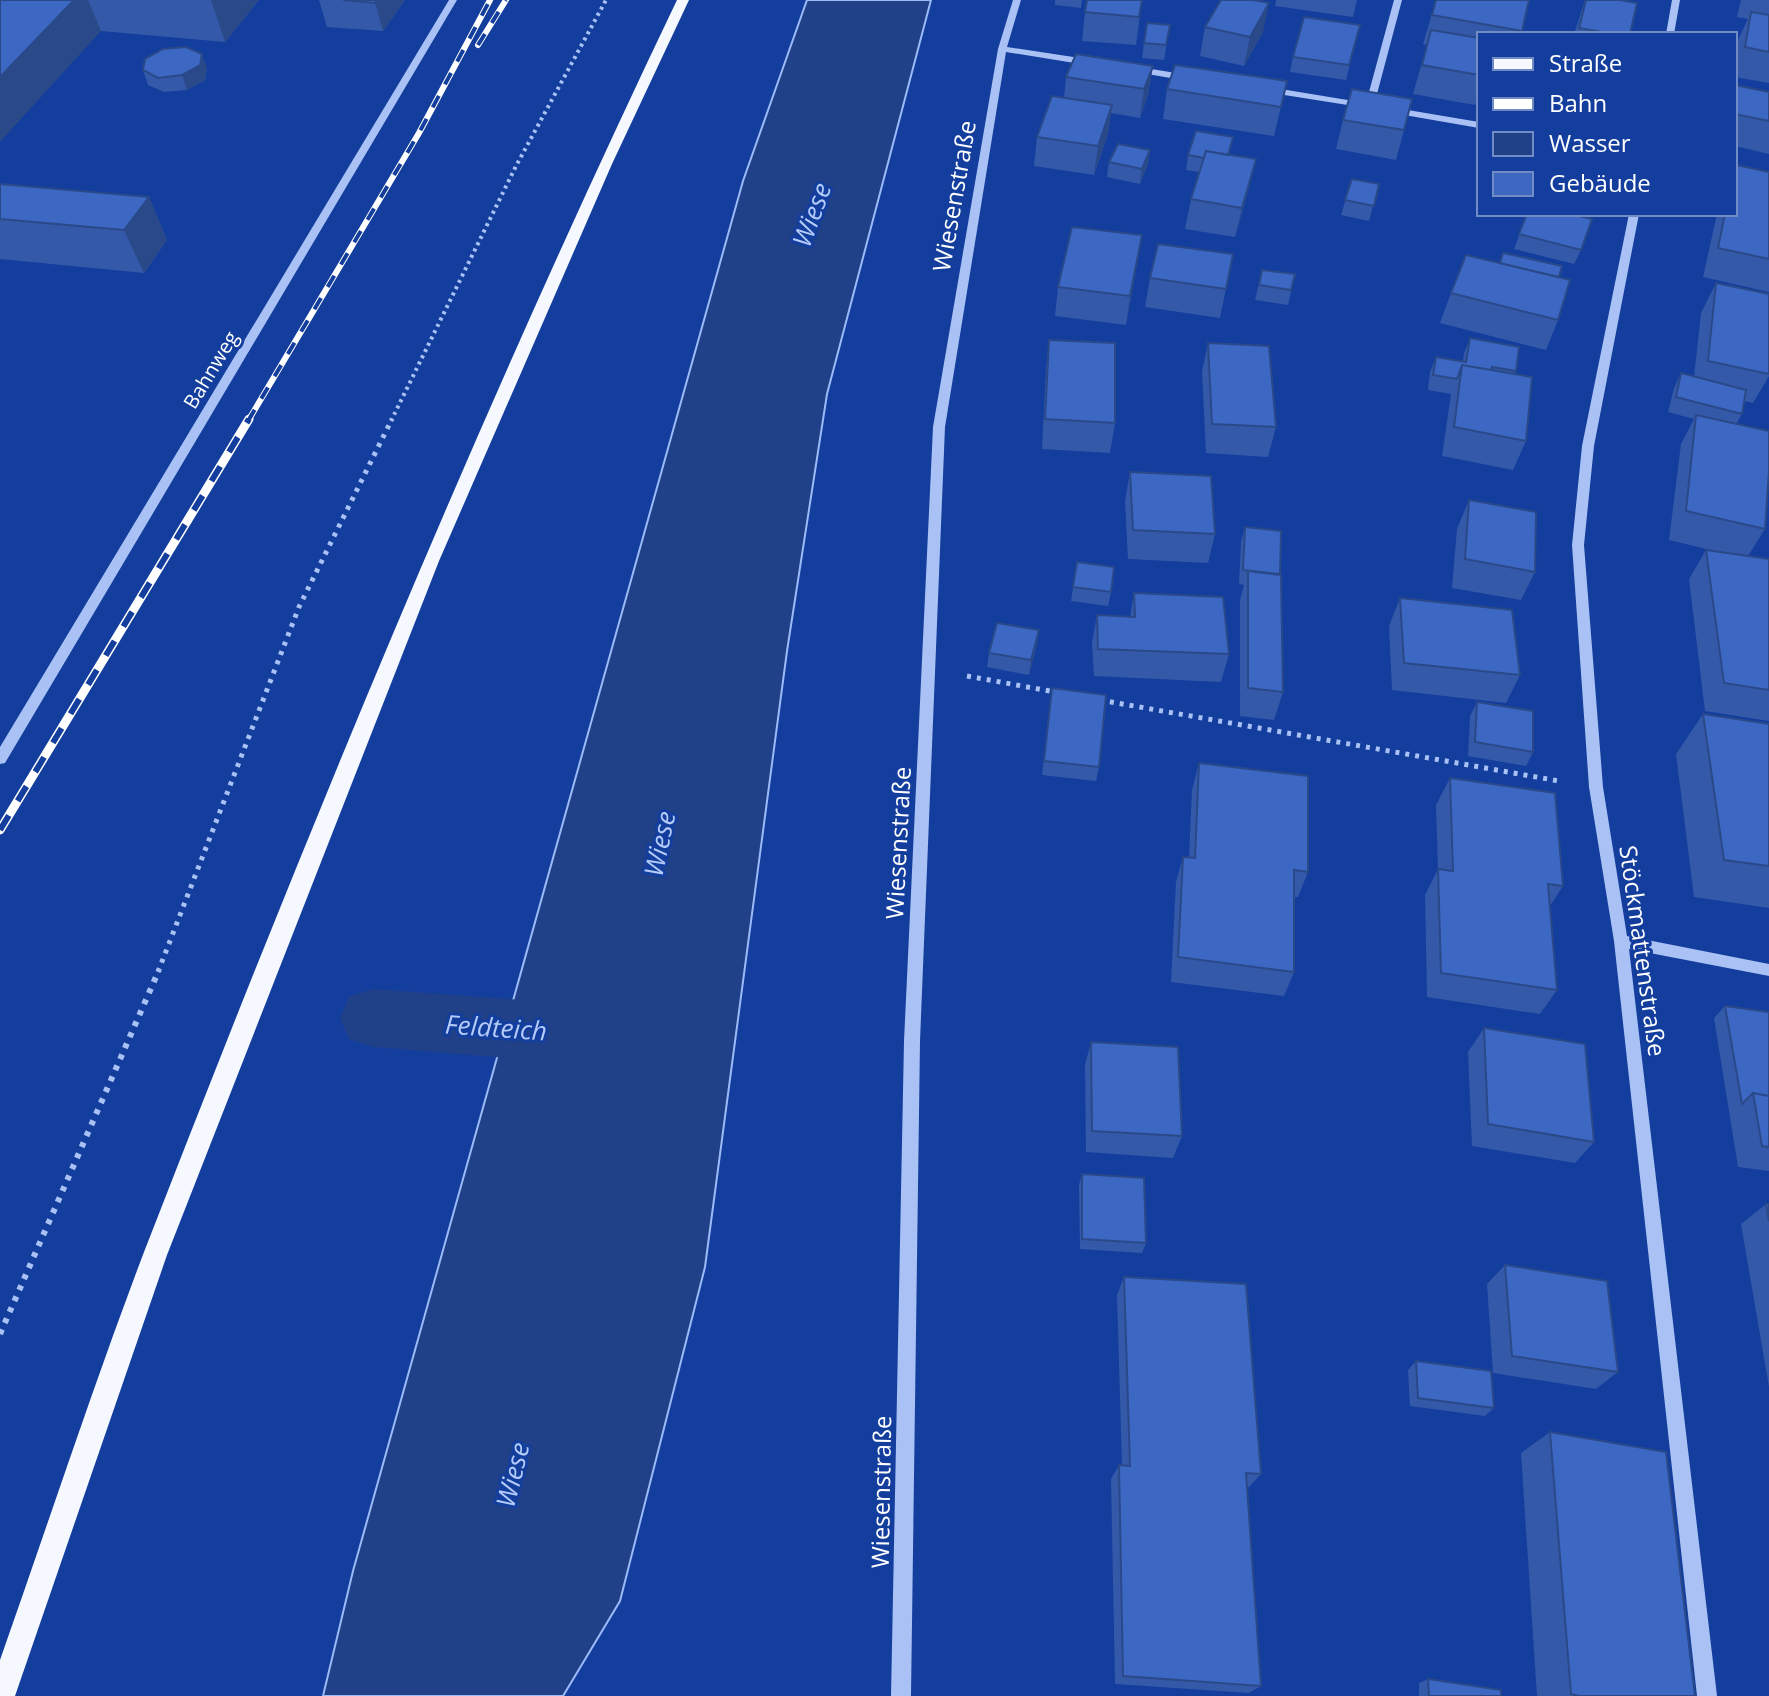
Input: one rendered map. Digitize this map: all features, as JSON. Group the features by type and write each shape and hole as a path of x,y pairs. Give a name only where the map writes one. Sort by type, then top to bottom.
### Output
{"main road":[{"path":"1,1696 155,1255 430,561 605,164 683,0"}],"street":[{"name":"Bahnweg","path":"0,759 453,0"},
{"name":"Wiesenstraße","path":"901,1696 912,1041 939,427 1002,49 1017,0"},
{"path":"1370,107 1398,0"},
{"path":"1670,32 1676,0"},
{"path":"1002,49 1110,66"},
{"path":"1125,68 1202,80"},
{"path":"1263,90 1477,125"},
{"name":"Stöckmattenstraße","path":"1634,216 1588,446 1578,545 1596,787 1621,941 1707,1696"},
{"path":"1621,941 1769,970"}],"path":[{"path":"0,1334 180,923 299,607 516,166 606,0"},
{"path":"928,669 1068,694"},
{"path":"1099,699 1596,787"}],"water":[{"name":"Wiese","path":"807,0 931,0 827,394 787,651 705,1267 620,1601 563,1696 323,1696 353,1571 743,181"}],"building":[{"path":"0,0 74,0 0,77"},
{"path":"343,0 377,0 375,3"},
{"path":"1087,0 1142,0 1139,17 1085,12"},
{"path":"1221,0 1269,3 1250,37 1205,27"},
{"path":"1436,0 1529,0 1522,31 1432,15"},
{"path":"1586,0 1637,3 1630,32 1579,28"},
{"path":"1751,12 1769,15 1769,52 1745,47"},
{"path":"1304,17 1360,25 1349,65 1293,57"},
{"path":"1147,23 1170,25 1166,45 1144,43"},
{"path":"1431,30 1477,38 1477,75 1422,65"},
{"path":"186,47 202,54 200,65 182,75 158,78 143,70 145,59 163,49"},
{"path":"1076,54 1153,66 1144,89 1066,77"},
{"path":"1175,65 1287,81 1281,107 1167,89"},
{"path":"1737,85 1769,92 1769,121 1737,114"},
{"path":"1352,89 1412,99 1404,130 1343,120"},
{"path":"1052,96 1112,105 1098,146 1037,137"},
{"path":"1196,131 1233,137 1228,155 1206,151 1204,158 1188,155"},
{"path":"1118,144 1150,150 1142,169 1109,162"},
{"path":"1206,151 1256,159 1242,208 1191,199"},
{"path":"1737,165 1769,172 1769,259 1718,248 1725,216 1737,216"},
{"path":"1352,179 1379,184 1374,206 1345,200"},
{"path":"0,184 149,197 124,230 0,219"},
{"path":"1526,216 1579,216 1592,219 1581,250 1519,234"},
{"path":"1072,227 1142,235 1130,296 1058,287"},
{"path":"1158,244 1233,254 1226,289 1150,278"},
{"path":"1503,253 1562,266 1559,277 1500,263"},
{"path":"1466,255 1570,280 1558,320 1451,293"},
{"path":"1262,270 1295,274 1291,290 1259,285"},
{"path":"1716,283 1769,294 1769,374 1708,361"},
{"path":"1470,338 1519,347 1516,371 1462,365 1457,379 1433,375 1436,357 1466,362"},
{"path":"1049,340 1115,343 1115,423 1045,419"},
{"path":"1208,343 1269,346 1276,427 1212,424"},
{"path":"1462,365 1532,377 1526,441 1454,427"},
{"path":"1681,373 1746,390 1742,414 1676,397"},
{"path":"1696,415 1769,431 1765,529 1686,511"},
{"path":"1130,472 1211,476 1215,534 1133,530"},
{"path":"1469,500 1536,512 1535,572 1465,559"},
{"path":"1245,527 1281,531 1280,574 1243,570"},
{"path":"1706,550 1769,559 1769,690 1724,683"},
{"path":"1077,562 1114,567 1111,592 1073,587"},
{"path":"1248,571 1281,575 1283,692 1248,688"},
{"path":"1134,593 1223,597 1229,654 1098,649 1097,615 1135,617"},
{"path":"1400,598 1512,610 1520,675 1404,663"},
{"path":"997,623 1039,630 1031,660 989,653"},
{"path":"1052,688 1106,695 1099,767 1044,761"},
{"path":"1477,702 1533,711 1533,752 1475,742"},
{"path":"1703,714 1769,724 1769,866 1724,860"},
{"path":"1199,763 1308,776 1308,872 1294,870 1294,972 1178,957 1183,857 1195,858"},
{"path":"1450,778 1555,793 1563,886 1548,884 1557,990 1441,973 1438,869 1453,871"},
{"path":"1725,1006 1769,1012 1769,1096 1753,1093 1742,1104"},
{"path":"1484,1028 1585,1044 1594,1142 1488,1124"},
{"path":"1091,1042 1178,1047 1182,1136 1092,1131"},
{"path":"1753,1093 1769,1096 1769,1147 1762,1146"},
{"path":"1082,1174 1144,1178 1146,1243 1082,1239"},
{"path":"1505,1265 1607,1281 1618,1372 1512,1356"},
{"path":"1124,1277 1246,1284 1261,1474 1246,1473 1261,1686 1123,1676 1119,1465 1130,1466"},
{"path":"1416,1361 1491,1371 1494,1408 1418,1398"},
{"path":"1550,1432 1666,1452 1695,1696 1571,1694"},
{"path":"1428,1679 1501,1690 1501,1696 1429,1696"}],"waterway":[{"name":"Feldteich","path":"373,1018 591,1035"}],"railway":[{"path":"248,421 419,133 490,0"},
{"path":"478,45 506,0"},
{"path":"0,830 249,419"}]}
